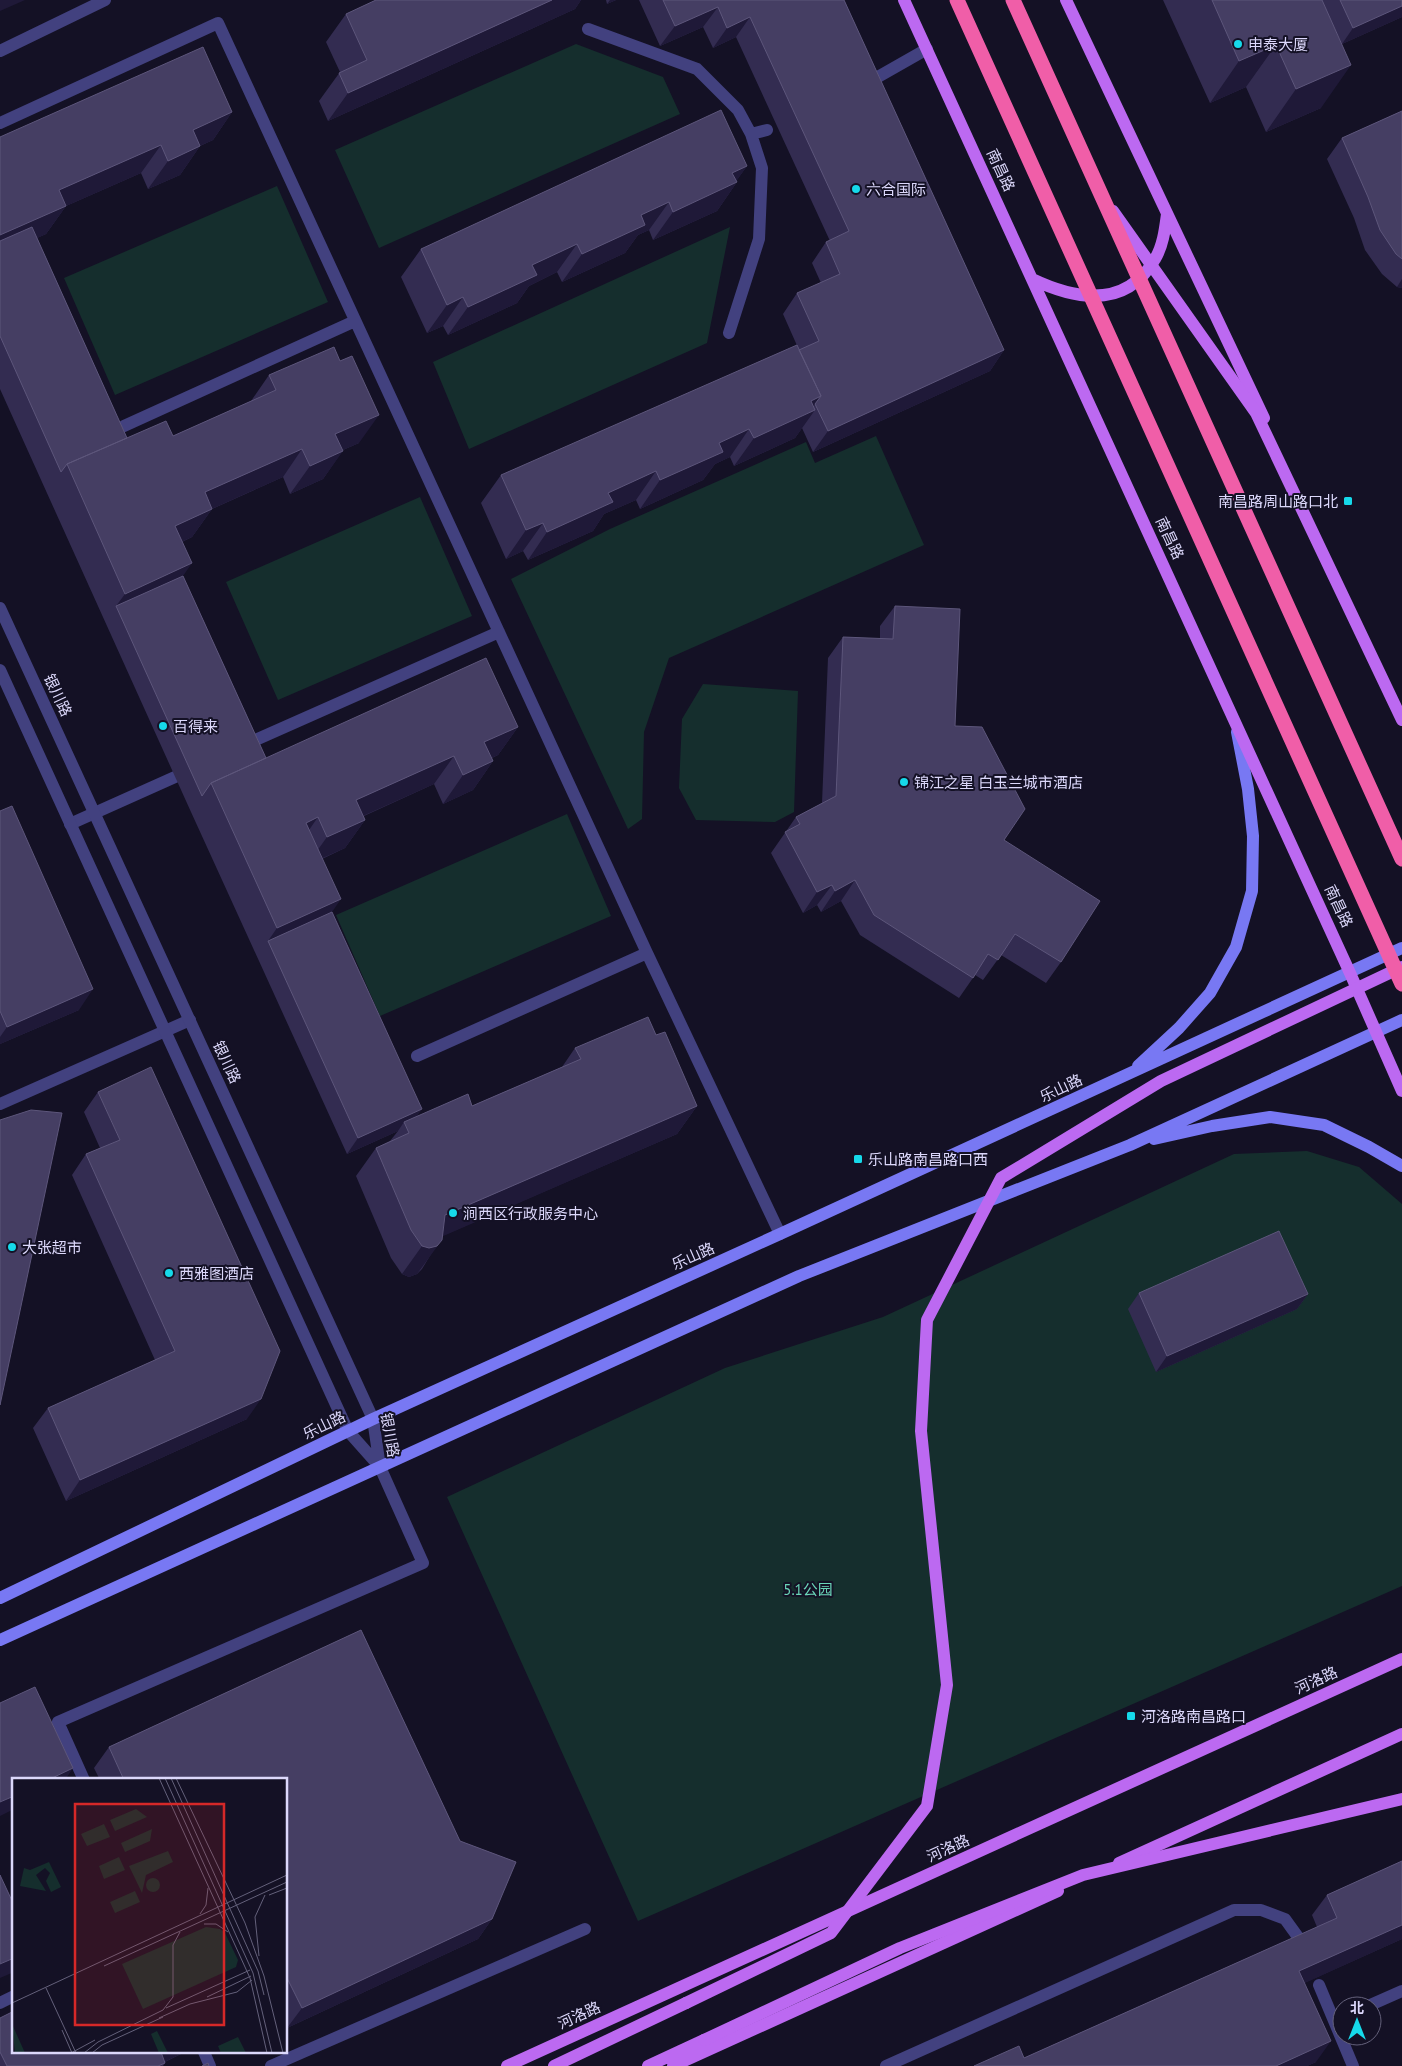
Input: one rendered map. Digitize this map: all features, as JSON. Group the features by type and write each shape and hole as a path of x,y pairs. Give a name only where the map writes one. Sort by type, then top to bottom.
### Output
{"highway":[{"name":"南昌路","path":"957,0 1402,984"},
{"path":"1013,0 1402,859"}],"main road":[{"name":"南昌路","path":"904,0 1402,1091"},
{"path":"1066,0 1402,710"},
{"path":"1100,192 1256,413 1402,720"},
{"path":"1032,279 1073,295 1095,296 1110,294 1132,285 1143,276 1156,258 1164,237 1168,214"},
{"path":"1128,1075 1179,1028 1210,993 1236,947 1252,890 1253,836 1248,789 1235,722"},
{"name":"乐山路","path":"0,1598 373,1419 1350,974 1402,948"},
{"path":"554,2066 831,1933 927,1806 947,1685 921,1431 927,1320 1002,1178 1161,1081 1402,967"},
{"path":"0,1640 798,1276 1130,1145 1376,1034 1402,1020"},
{"path":"1130,1145 1212,1126 1270,1116 1324,1125 1402,1166"},
{"name":"河洛路","path":"507,2066 1402,1659"},
{"path":"673,2066 1402,1734"},
{"path":"648,2066 900,1948 1083,1875 1402,1800"}],"street":[{"path":"0,50 105,0"},
{"path":"0,123 218,23 647,953 780,1234"},
{"path":"588,29 697,69 738,110 751,134 762,168 759,239 729,333"},
{"path":"870,82 927,49"},
{"path":"751,134 767,130"},
{"path":"124,426 355,321"},
{"name":"银川路","path":"0,608 373,1419 380,1467"},
{"path":"242,746 499,632"},
{"name":"银川路","path":"0,670 348,1431 380,1467"},
{"path":"70,824 175,777"},
{"path":"417,1056 647,953"},
{"path":"0,1104 190,1020"},
{"path":"83,1778 58,1722 424,1563 380,1467"},
{"path":"886,2066 1234,1910 1261,1910 1285,1919 1298,1937"},
{"path":"271,2066 585,1929"},
{"path":"1319,1985 1332,2008"},
{"path":"1382,2000 1402,1991"},
{"path":"0,2003 12,1997"},
{"path":"1347,2046 1354,2066"},
{"path":"205,2054 210,2066"}],"green space":[{"path":"576,44 663,77 680,114 379,248 335,150"},
{"path":"277,186 328,302 115,395 64,278"},
{"path":"730,227 707,343 469,449 433,362"},
{"path":"876,436 924,545 669,658 644,732 642,819 628,829 511,579 610,529 806,442 815,463"},
{"path":"420,497 472,616 278,700 226,582"},
{"path":"703,684 798,691 794,812 775,822 696,820 679,788 682,719"},
{"path":"567,814 611,916 380,1016 336,915"},
{"name":"5.1公园","path":"1307,1151 1359,1167 1402,1204 1402,1586 638,1921 447,1497 725,1368 883,1317 1234,1154"}],"building":[{"path":"376,0 552,0 348,93 339,73 367,60 346,14"},
{"name":"六合国际","path":"663,0 844,0 1004,350 828,431 815,404 821,396 799,350 819,341 797,293 840,274 826,242 849,231 750,17 727,28 718,7 675,26"},
{"path":"1212,0 1322,0 1351,65 1296,89 1276,45 1239,61"},
{"path":"1340,0 1402,0 1402,6 1353,28"},
{"path":"203,47 232,112 193,130 200,146 168,161 161,145 59,190 66,206 0,235 0,137"},
{"path":"721,110 747,166 732,173 737,182 673,212 669,202 641,215 645,225 582,254 577,244 532,265 537,275 468,307 463,297 447,305 421,249"},
{"path":"1402,111 1402,259 1396,254 1380,230 1368,197 1342,138"},
{"path":"32,227 127,438 67,464 61,472 0,336 0,241"},
{"path":"797,345 821,396 811,401 815,410 754,438 749,429 719,443 723,452 660,480 656,471 608,493 613,502 547,532 543,523 526,530 501,475"},
{"path":"334,347 340,361 352,356 379,415 335,434 343,451 310,466 302,449 205,492 212,509 175,526 192,563 125,594 67,464 166,421 173,436 276,390 269,375"},
{"path":"183,576 266,758 211,783 202,796 116,606"},
{"name":"锦江之星 白玉兰城市酒店","path":"895,606 960,609 955,726 982,727 1025,809 1004,840 1100,901 1061,962 1015,934 998,960 988,954 973,978 874,915 855,880 835,891 832,885 817,892 785,832 800,824 796,817 836,796 843,637 893,639"},
{"path":"486,658 518,727 484,742 493,761 463,775 454,756 356,800 365,820 327,837 318,817 306,823 341,899 277,928 211,783"},
{"path":"12,806 93,989 7,1027 0,1011 0,811"},
{"path":"332,912 422,1109 358,1138 268,941"},
{"path":"648,1017 656,1035 665,1032 697,1106 445,1215 442,1240 437,1246 429,1248 422,1246 411,1230 376,1148 409,1133 404,1122 468,1094 472,1106 581,1059 575,1048"},
{"name":"西雅图酒店","path":"151,1067 280,1351 261,1399 80,1480 48,1408 175,1351 86,1154 120,1140 98,1092"},
{"name":"大张超市","path":"31,1110 62,1113 0,1405 0,1120"},
{"path":"1279,1231 1308,1294 1167,1356 1139,1293"},
{"path":"361,1630 460,1841 516,1862 492,1919 302,2008 288,1980 288,1778 123,1778 109,1747"},
{"path":"35,1687 73,1768 52,1778 12,1778 12,1797 0,1802 0,1703"},
{"path":"1402,1861 1402,1925 1299,1971 1331,2041 1276,2066 974,2066 1019,2046 1024,2058 1337,1918 1327,1895"},
{"path":"0,1875 12,1901 12,1959 0,1964"},
{"path":"12,2012 12,2054 162,2054 165,2063 158,2066 7,2066 0,2052 0,2018"}],"place":[{"name":"申泰大厦","path":"1238,44"},
{"name":"六合国际","path":"856,189"},
{"name":"南昌路周山路口北","path":"1348,501"},
{"name":"百得来","path":"163,726"},
{"name":"锦江之星 白玉兰城市酒店","path":"904,782"},
{"name":"乐山路南昌路口西","path":"858,1159"},
{"name":"涧西区行政服务中心","path":"453,1213"},
{"name":"大张超市","path":"12,1247"},
{"name":"西雅图酒店","path":"169,1273"},
{"name":"河洛路南昌路口","path":"1131,1716"}]}
